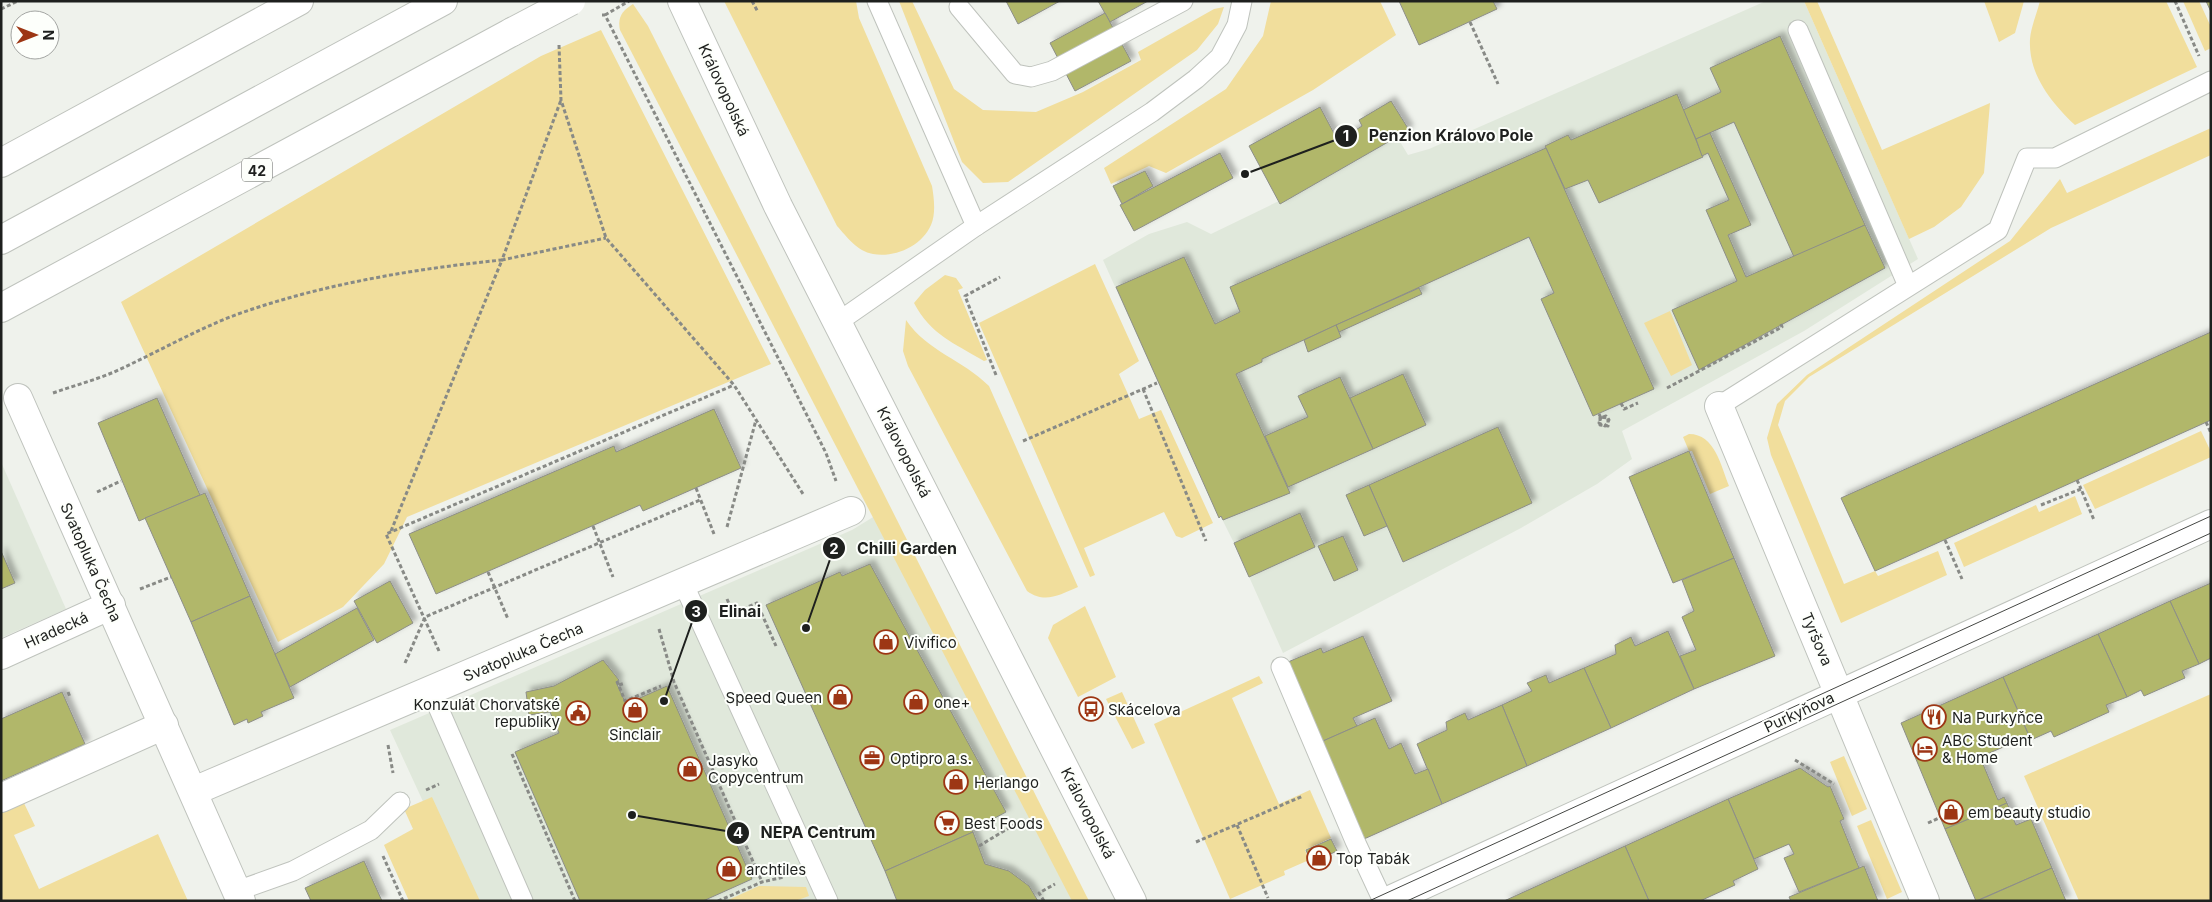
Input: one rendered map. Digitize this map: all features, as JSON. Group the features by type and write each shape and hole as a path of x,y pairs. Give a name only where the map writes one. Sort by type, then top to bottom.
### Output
{"main road":[{"path":"1,162 299,1"},
{"path":"1,240 443,1"},
{"name":"42","path":"1,308 571,1"},
{"name":"Královopolská","path":"682,1 778,206 1132,901"},
{"name":"Svatopluka Čecha","path":"18,398 239,896"},
{"name":"Tyršova","path":"1719,406 1925,901"},
{"name":"Svatopluka Čecha","path":"194,791 851,511"},
{"name":"Purkyňova","path":"1388,901 2211,524"},
{"name":"Hradecká","path":"1,654 111,605"},
{"path":"1,798 164,725"}],"lane":[{"path":"876,1 976,226"},
{"path":"961,3 1015,74 1031,77 1052,72 1183,1"},
{"path":"838,322 976,226 1152,112 1196,79 1220,57 1237,26 1242,1"},
{"path":"1798,30 1908,286"},
{"path":"1719,406 1998,230 2027,158 2055,158 2211,81"},
{"path":"682,583 828,901"},
{"path":"1281,667 1383,901"},
{"path":"431,691 523,901"},
{"path":"239,896 371,830 400,802"}],"path":[{"path":"1,9 18,1"},
{"path":"596,16 605,15 629,1"},
{"path":"752,1 758,12"},
{"path":"2175,1 2198,54"},
{"path":"605,15 826,453 838,489 851,511"},
{"path":"1470,22 1498,84"},
{"path":"558,42 561,100 606,238 734,386 822,524"},
{"path":"391,531 502,260 561,100"},
{"path":"18,398 50,394 112,372 236,315 276,302 420,268 502,260 606,238"},
{"path":"996,376 965,296 1000,277"},
{"path":"1667,388 1714,365 1782,327 1781,324"},
{"path":"1023,441 1158,383"},
{"path":"439,652 425,617 386,534 734,386"},
{"path":"1144,389 1206,541"},
{"path":"1621,404 1624,409 1638,403"},
{"path":"1601,416 1610,420 1608,426 1602,427"},
{"path":"1601,416 1599,423 1602,427"},
{"path":"1599,423 1602,426 1609,423 1606,416 1600,418 1601,416"},
{"path":"1601,416 1598,424 1602,427"},
{"path":"726,530 756,420"},
{"path":"2206,422 2211,433"},
{"path":"2077,480 2094,520"},
{"path":"93,494 121,481"},
{"path":"696,488 718,542"},
{"path":"2041,505 2081,489"},
{"path":"404,664 425,617 700,500"},
{"path":"593,526 616,585"},
{"path":"1945,540 1962,579"},
{"path":"714,570 733,613 757,602 776,646"},
{"path":"488,572 509,622"},
{"path":"135,591 171,577"},
{"path":"649,598 674,682 762,882"},
{"path":"625,683 618,683 625,701 658,686"},
{"path":"68,692 70,697"},
{"path":"512,754 575,901"},
{"path":"1795,760 1834,784"},
{"path":"1196,842 1331,784"},
{"path":"979,846 1022,820"},
{"path":"1237,824 1268,898"},
{"path":"371,830 403,901"},
{"path":"718,901 762,882 814,871"},
{"path":"1044,901 1039,893 1055,884"}],"shaded area":[{"path":"724,1 856,1 859,18 932,186 933,221 921,239 899,252 881,255 873,254 857,247 837,226"},
{"path":"899,1 912,1 954,89 983,110 1036,112 1083,92 1141,60 1138,52 1214,9 1224,7 1218,24 1197,50 1008,182 983,183 962,162"},
{"path":"1271,1 1380,1 1396,35 1313,90 1166,173 1149,166 1111,184 1104,168 1226,89 1263,36"},
{"path":"1766,1 1804,1 1918,259 1804,331 1622,431 1632,459 1597,484 1521,528 1283,653 1234,543 1221,517 1219,518 1103,260 1149,234 1187,222 1211,234 1279,201 1396,135 1408,155 1429,149"},
{"path":"1804,1 1817,1 1882,150 1990,103 1984,173 1961,207 1934,227 1909,239"},
{"path":"1984,1 2024,1 2015,33 1999,42"},
{"path":"2040,1 2166,1 2197,67 2075,125 2050,97 2037,76 2033,64 2030,52 2030,39"},
{"path":"2183,1 2199,1 2211,27 2211,48 2205,51"},
{"path":"633,4 648,26 1089,901 1072,901 620,30 619,21 622,14"},
{"path":"601,30 771,364 407,517 384,564 343,607 278,642 121,302 541,56"},
{"path":"2211,128 2211,155 2051,228 1809,377 1785,401 1778,425 1844,584 1875,571 1878,576 1938,551 1947,575 1841,623 1771,455 1767,438 1777,404 1807,375 2010,241 2060,179 2067,193"},
{"path":"1095,264 1139,361 1119,374 1139,419 1161,410 1213,523 1182,538 1176,536 1164,512 1084,548 1095,575 1090,577 979,323"},
{"path":"945,275 956,278 963,288 958,290 987,360 984,361 936,331 914,303 925,290"},
{"path":"1670,311 1692,365 1671,376 1644,323"},
{"path":"906,320 924,340 968,369 989,386 1078,587 1046,598 1027,591 908,366 903,351"},
{"path":"2201,431 2211,452 2211,457 2095,509 2083,485"},
{"path":"1689,434 1698,435 1711,445 1720,461 1729,486 1710,494 1692,451 1689,451 1683,437"},
{"path":"1,462 66,609 1,638"},
{"path":"2075,496 2082,514 1964,567 1954,543 2036,505 2039,512"},
{"path":"883,511 1083,901 469,901 390,730 852,530"},
{"path":"1085,606 1116,677 1078,697 1048,638 1053,625"},
{"path":"1259,676 1263,683 1232,698 1279,804 1310,790 1331,838 1305,850 1309,860 1284,871 1285,875 1230,899 1154,724"},
{"path":"1122,692 1145,743 1132,749 1106,699"},
{"path":"2211,694 2211,901 2079,901 2024,776"},
{"path":"1844,756 1867,809 1852,816 1830,762"},
{"path":"432,797 480,901 409,901 384,845 413,829 404,809"},
{"path":"22,799 35,826 14,835 39,889 158,834 188,901 1,901 1,809"},
{"path":"1871,820 1902,892 1887,899 1857,826"},
{"path":"759,886 806,887 809,896 795,901 726,901"}],"building":[{"path":"1006,1 1060,1 1018,24"},
{"path":"1098,1 1148,1 1110,22"},
{"path":"1399,1 1493,1 1497,9 1419,45"},
{"path":"2206,1 2211,1 2211,12"},
{"path":"1105,13 1131,61 1075,91 1050,43"},
{"path":"1780,36 1865,225 1794,257 1734,122 1696,139 1683,110 1721,92 1710,68"},
{"path":"1677,94 1703,157 1599,203 1588,180 1565,189 1545,146 1568,135 1571,140"},
{"path":"1391,101 1409,130 1280,204 1249,146 1320,107 1338,141 1362,126 1359,120"},
{"path":"1710,133 1751,225 1728,235 1746,277 1865,225 1885,268 1699,370 1672,310 1737,281 1706,210 1729,200 1708,153 1702,156 1696,139"},
{"path":"1546,148 1654,389 1593,416 1541,299 1554,293 1529,237 1262,359 1262,362 1236,374 1290,493 1223,520 1221,516 1219,518 1116,287 1184,257 1215,324 1240,312 1230,287"},
{"path":"1220,153 1233,178 1134,231 1120,205"},
{"path":"1145,171 1153,186 1122,204 1113,186"},
{"path":"1419,288 1422,294 1339,332 1336,325"},
{"path":"1336,325 1341,337 1308,352 1304,340"},
{"path":"2211,332 2211,420 1875,571 1841,498"},
{"path":"1403,374 1426,425 1373,449 1350,398"},
{"path":"1340,377 1373,449 1288,487 1265,436 1308,417 1298,396"},
{"path":"157,398 200,495 139,521 98,423"},
{"path":"714,409 741,468 643,511 640,505 436,594 409,534 614,446 616,452"},
{"path":"1498,427 1532,503 1403,562 1369,485"},
{"path":"1689,451 1734,558 1673,583 1629,477"},
{"path":"1369,485 1387,526 1364,536 1346,495"},
{"path":"205,493 250,596 191,622 145,518"},
{"path":"1300,513 1315,547 1249,577 1234,543"},
{"path":"1343,536 1358,570 1334,581 1318,546"},
{"path":"1,551 15,583 1,589"},
{"path":"1734,558 1775,656 1694,689 1680,656 1696,650 1682,617 1694,611 1682,580"},
{"path":"870,564 1006,812 972,830 973,832 885,871 766,605 840,572 842,576"},
{"path":"390,581 413,623 377,643 354,601"},
{"path":"2211,583 2211,658 2199,664 2170,601"},
{"path":"250,596 294,698 261,712 263,716 248,723 247,719 234,725 191,622"},
{"path":"2170,601 2199,664 2182,671 2185,678 2144,696 2141,690 2127,697 2098,634"},
{"path":"357,608 374,640 290,687 275,654"},
{"path":"1668,631 1694,689 1611,728 1584,668 1616,654 1615,645 1631,637 1635,646"},
{"path":"2098,634 2127,697 2106,705 2109,712 2054,737 2051,731 2031,740 2003,677"},
{"path":"1363,636 1392,701 1353,718 1357,726 1323,741 1288,662 1321,648 1323,653"},
{"path":"603,660 619,680 616,682 626,704 667,686 752,879 703,901 580,901 515,752 559,733 550,712 529,715 526,692 554,686"},
{"path":"1584,668 1611,728 1527,766 1502,705 1532,691 1527,683 1546,675 1549,683"},
{"path":"2003,677 2029,736 1980,757 1998,800 2004,797 2007,803 1945,829 1901,723"},
{"path":"62,692 85,744 1,781 1,719"},
{"path":"1502,705 1527,766 1442,804 1417,744 1447,730 1446,722 1465,713 1468,720"},
{"path":"1375,718 1389,749 1401,743 1415,774 1428,769 1442,804 1364,839 1323,741"},
{"path":"1800,768 1828,787 1830,786 1844,819 1840,821 1859,868 1799,892 1784,858 1794,854 1789,844 1754,859 1728,799"},
{"path":"1728,799 1758,869 1733,881 1735,885 1700,901 1649,901 1625,846"},
{"path":"2007,803 2016,825 2031,819 2052,868 1976,901 1945,829"},
{"path":"973,832 985,864 1009,871 1029,886 1038,901 897,901 885,871"},
{"path":"1331,839 1337,851 1311,863 1306,850"},
{"path":"1625,846 1649,901 1504,901"},
{"path":"364,861 382,901 311,901 305,888"},
{"path":"1864,866 1878,901 1791,901 1789,897"},
{"path":"2052,868 2066,901 1977,901"}],"tram line":[{"path":"1369,901 2211,516"},
{"path":"1407,901 2211,533"}],"place":[{"name":"Penzion Královo Pole","path":"1245,174"},
{"name":"Chilli Garden","path":"806,628"},
{"name":"Vivifico","path":"886,642"},
{"name":"Speed Queen","path":"840,697"},
{"name":"Elinai","path":"664,701"},
{"name":"one+","path":"916,702"},
{"name":"Skácelova","path":"1091,709"},
{"name":"Sinclair","path":"635,710"},
{"name":"Konzulát Chorvatské republiky","path":"578,713"},
{"name":"Na Purkyňce","path":"1934,717"},
{"name":"ABC Student & Home","path":"1925,749"},
{"name":"Optipro a.s.","path":"872,758"},
{"name":"Jasyko Copycentrum","path":"690,769"},
{"name":"Herlango","path":"956,782"},
{"name":"em beauty studio","path":"1951,812"},
{"name":"NEPA Centrum","path":"632,815"},
{"name":"Best Foods","path":"947,823"},
{"name":"Top Tabák","path":"1319,858"},
{"name":"archtiles","path":"729,869"}]}
